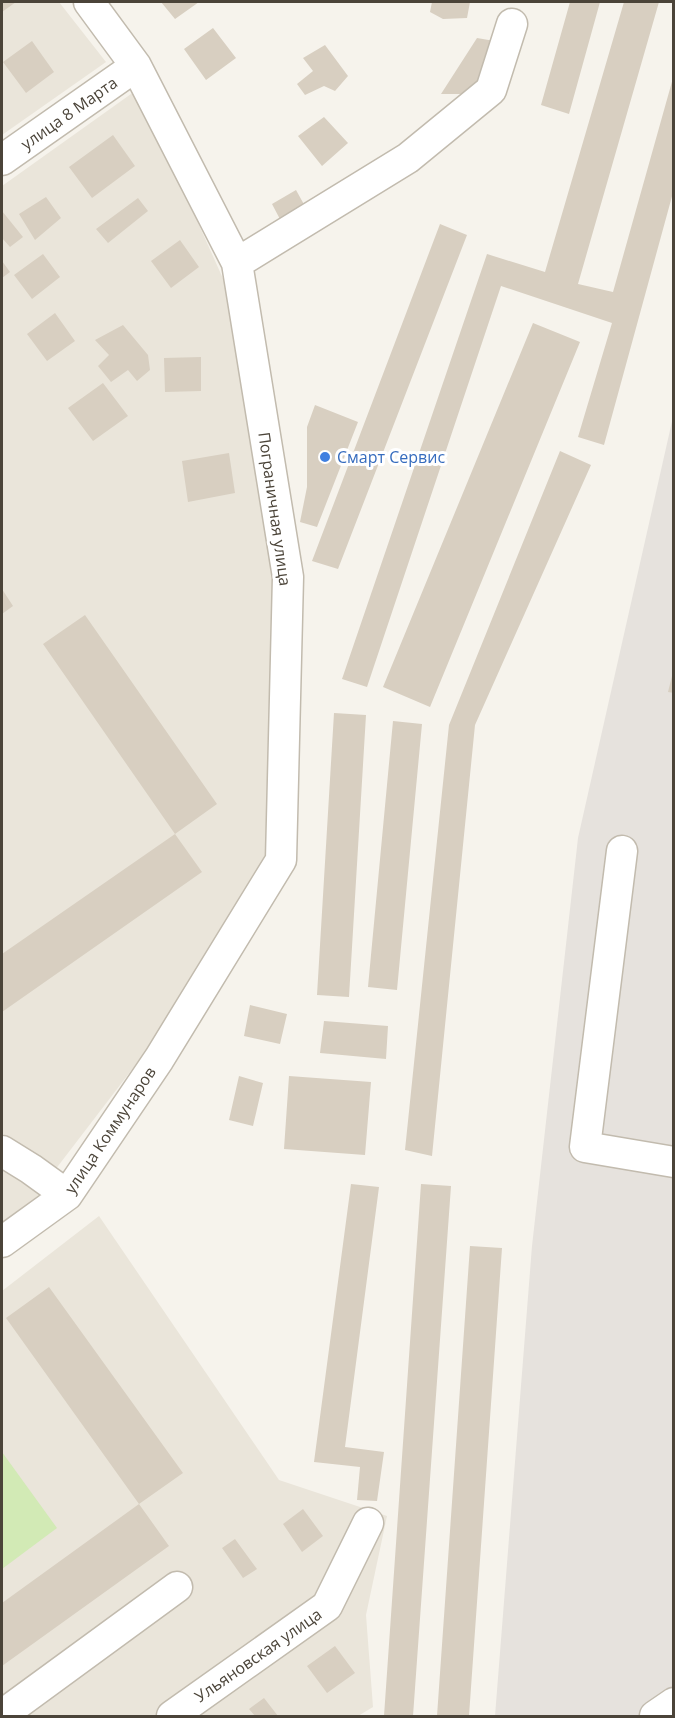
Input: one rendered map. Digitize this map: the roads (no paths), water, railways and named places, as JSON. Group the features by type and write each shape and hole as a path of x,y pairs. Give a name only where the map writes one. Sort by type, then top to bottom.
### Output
{"street":[{"name":"Пограничная улица","path":"89,2 136,66 237,263 288,578 280,860 159,1059"},
{"path":"237,263 408,158 491,90 512,24"},
{"name":"улица 8 Марта","path":"2,160 136,66"},
{"path":"622,851 585,1147 674,1162"},
{"name":"улица Коммунаров","path":"2,1242 67,1196 159,1059"},
{"path":"2,1151 67,1196"},
{"name":"Ульяновская улица","path":"172,1716 327,1606 369,1523"},
{"path":"2,1715 177,1587"},
{"path":"655,1716 674,1703"}],"place":[{"name":"Смарт Сервис","path":"325,457"}]}
